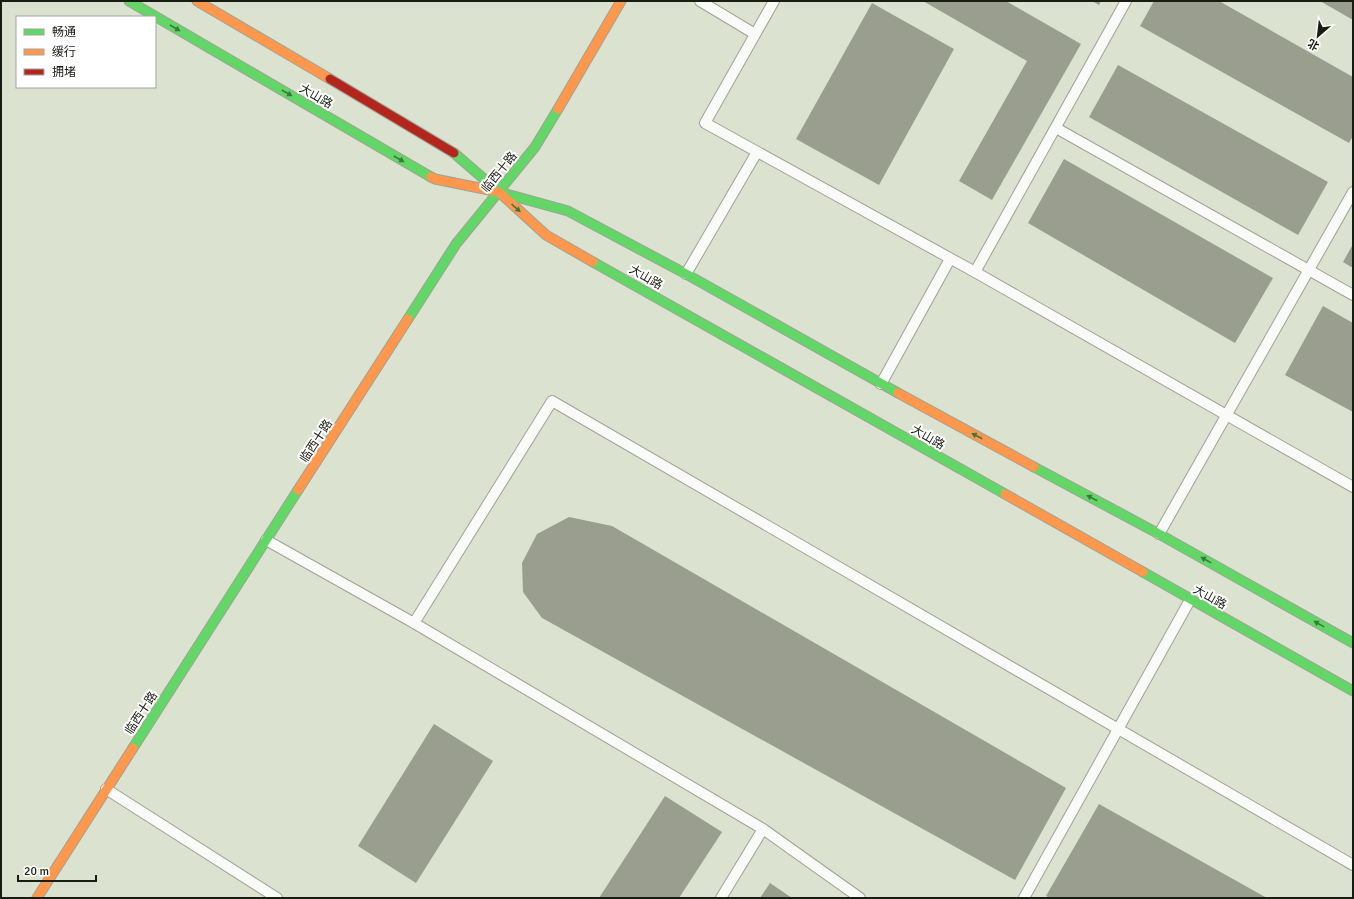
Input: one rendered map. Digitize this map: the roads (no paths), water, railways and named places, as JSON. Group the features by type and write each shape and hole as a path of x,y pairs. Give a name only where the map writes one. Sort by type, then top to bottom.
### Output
{"main road":[{"name":"大山路","path":"129,1 155,16"},
{"name":"大山路","path":"197,1 453,152 546,235 1353,691"},
{"name":"临西十路","path":"37,898 456,244 535,147 621,1"},
{"name":"大山路","path":"156,17 434,179 499,192 568,211 686,274 881,384 1159,534 1353,643"}],"lane":[{"path":"700,1 756,34"},
{"path":"774,1 705,123 975,272 1353,487"},
{"path":"975,272 1126,1"},
{"path":"1056,128 1353,296"},
{"path":"686,274 757,152"},
{"path":"1159,534 1353,192"},
{"path":"881,384 950,259"},
{"path":"414,623 552,401 1353,865"},
{"path":"266,540 414,623 763,829 860,898"},
{"path":"1024,898 1190,600"},
{"path":"106,789 277,898"},
{"path":"720,898 763,829"}]}
